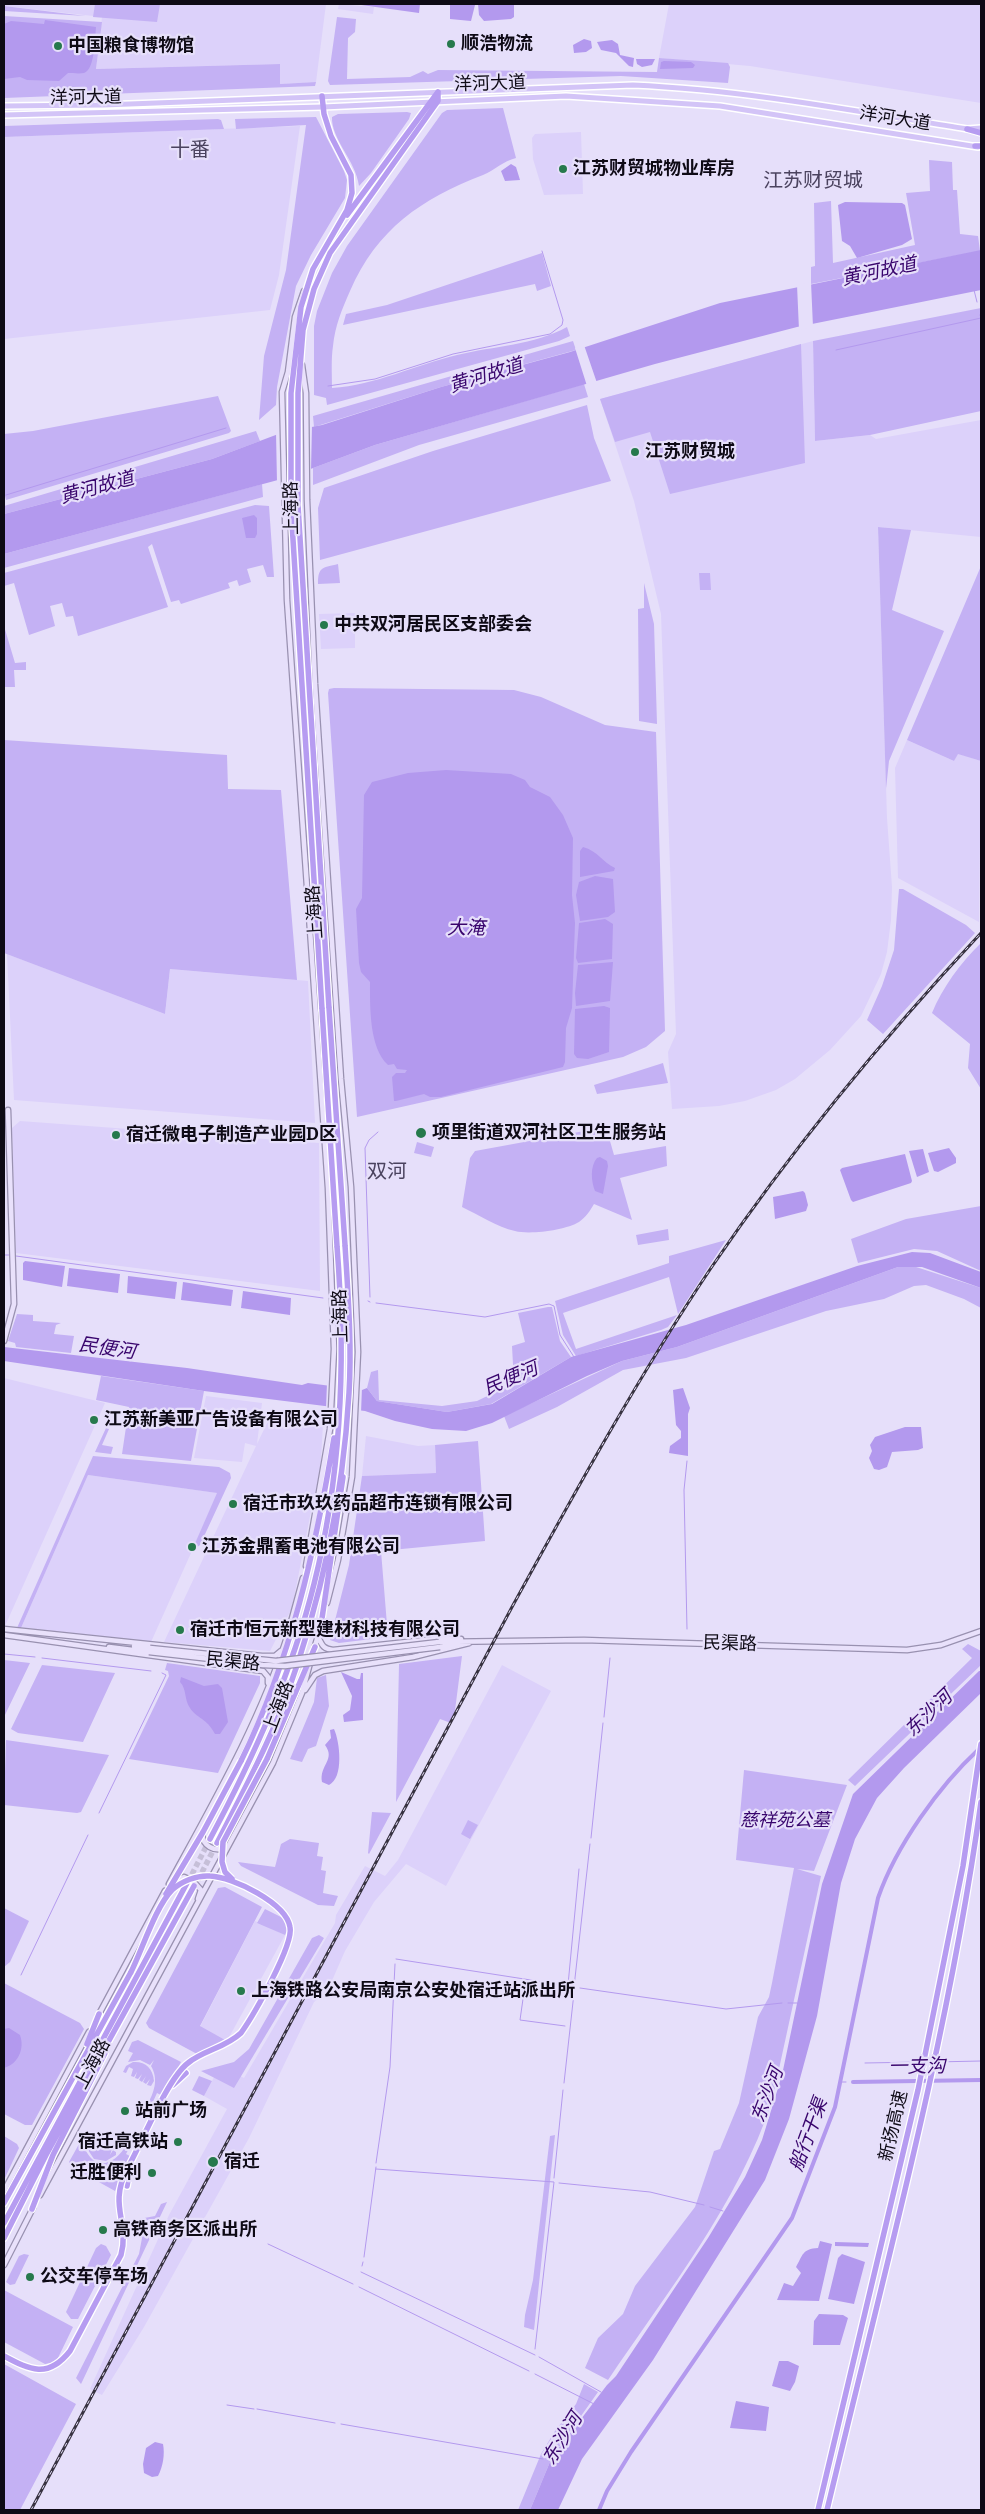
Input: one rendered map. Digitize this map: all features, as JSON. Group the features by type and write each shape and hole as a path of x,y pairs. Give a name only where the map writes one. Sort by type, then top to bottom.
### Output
{"highway":[{"path":"438,92 438,101"},
{"name":"上海路","path":"324,249 438,92"},
{"name":"上海路","path":"210,1839 259,1741 284,1680 305,1619 327,1522 335,1429 340,1401 342,1351 337,1246 287,507 291,393 296,334 307,284 324,249 347,210 353,183 345,160 331,136 323,108 322,96"},
{"name":"上海路","path":"217,1843 259,1760 296,1668 319,1590 343,1456 346,1424 350,1351 345,1245 298,505 298,393 303,330 314,289 330,253 438,101"},
{"name":"洋河大道","path":"967,130 981,133"},
{"path":"4,2203 131,1972 171,1884 219,1805 267,1704 290,1641 307,1580 335,1429"},
{"path":"321,1625 343,1479 343,1456"},
{"path":"259,1895 228,1875 221,1856 224,1842 267,1759 315,1647"},
{"name":"新扬高速","path":"818,2510 928,2044 978,1778 981,1744"},
{"name":"新扬高速","path":"827,2510 937,2044 972,1865 981,1802"},
{"path":"4,2356 35,2370 58,2364 70,2351 121,2255 124,2238 119,2213 118,2191 123,2177 164,2098 178,2073 187,2063 232,2042 241,2033 288,1946 290,1927 286,1915 271,1901 226,1879 200,1876 175,1888 160,1907"},
{"name":"上海路","path":"4,2222 187,1883"},
{"name":"上海路","path":"4,2238 113,2032 194,1886"},
{"path":"69,2084 99,2014"},
{"path":"32,2209 53,2155 100,2066 113,2032"},
{"path":"164,2098 174,2083 186,2073"},
{"path":"127,2186 128,2172 140,2145"}],"main road":[{"name":"洋河大道","path":"4,106 103,105 612,85 685,88 802,102 967,130 981,128"},
{"name":"洋河大道","path":"4,115 323,108 566,96 720,106 979,146"},
{"name":"上海路","path":"4,2191 212,1804 241,1747 269,1685 285,1643 306,1566 335,1429 328,1188 287,600 287,507 282,392 288,372 295,317 307,284"},
{"name":"上海路","path":"4,2265 32,2209 273,1763 302,1693 318,1637 338,1560 352,1477 356,1427 358,1352 351,1187 342,1089 315,684 307,500 306,393 302,368 303,347 314,289"},
{"path":"320,1089 324,1096 332,1100 340,1095 342,1089"},
{"path":"4,1340 14,1304 8,1110"},
{"path":"328,1188 331,1164 334,1159 339,1157 346,1160 351,1187"},
{"name":"民渠路","path":"4,1629 270,1657 279,1654 285,1643"},
{"name":"民渠路","path":"4,1636 276,1661 477,1641 592,1640 907,1650 941,1645 981,1631"},
{"name":"民渠路","path":"49,1634 149,1650"},
{"path":"318,1637 322,1645 332,1650 444,1638 469,1642"},
{"name":"民渠路","path":"48,1640 168,1659 263,1671 268,1677 269,1685"},
{"path":"302,1693 315,1675 323,1671 413,1657 469,1642"},
{"path":"212,1804 202,1833 204,1842 213,1849 226,1847 244,1819"},
{"path":"150,1919 175,1881 184,1878 193,1881 200,1888 200,1894 180,1936"}],"shaded area":[{"path":"4,4 326,4 316,82 280,84 279,64 96,69 102,17 4,6"},
{"path":"339,4 374,7 373,14 338,9"},
{"path":"669,4 981,4 981,103 750,66 659,58"},
{"path":"300,126 279,275 270,310 4,339 4,137"},
{"path":"581,132 583,194 544,195 533,159 532,138 535,134"},
{"path":"813,341 815,441 870,435 876,439 981,420 981,537 878,527 887,818 892,887 891,920 887,952 881,974 861,1016 830,1050 795,1079 776,1090 745,1101 719,1106 672,1109 668,1052 676,1034 661,614 634,501 600,399"},
{"path":"355,613 355,648 321,649 319,614"},
{"path":"907,740 954,761 957,753 981,761 979,922 898,878 895,768"},
{"path":"7,954 165,1014 170,969 308,981 315,1123 14,1100"},
{"path":"20,1121 319,1143 320,1291 16,1253 12,1128"},
{"path":"4,1378 105,1403 5,1626 4,1626"},
{"path":"206,1396 262,1403 257,1444 270,1417 323,1423 319,1498 313,1501 292,1608 270,1651 164,1642 256,1446 245,1443 242,1462 194,1458"},
{"path":"366,1436 418,1446 435,1445 436,1473 362,1476"},
{"path":"88,1475 218,1493 151,1642 21,1628"},
{"path":"502,1665 551,1691 446,1886 406,1864 374,1902 345,1951 327,1992 314,2002 249,2138 144,2327 102,2395 90,2389 169,2215 227,2109 204,2096 220,2066 244,2078 335,1923 336,1915 365,1866 385,1876 398,1860"},
{"path":"255,1921 285,1935 227,2041 200,2027"}],"green space":[{"path":"95,4 160,4 157,22 93,17"},
{"path":"4,6 86,16 4,11"},
{"path":"4,16 102,22 96,69 280,64 280,84 316,82 315,86 4,98"},
{"path":"337,17 356,19 355,32 348,38 347,79 410,77 423,71 428,74 438,70 657,72 659,58 728,63 730,67 728,83 621,76 330,85 328,81"},
{"path":"503,108 516,158 461,184 421,206 388,233 373,250 361,269 344,304 335,332 332,356 332,388 380,379 457,355 541,338 567,327 570,336 559,341 327,405 326,398 314,395 314,326 317,311 332,273 347,246 442,113 447,110"},
{"path":"411,113 409,119 371,173 359,186 353,168 335,134 332,117 338,114"},
{"path":"316,117 344,171 347,180 345,198 311,255 296,286 277,387 276,405 259,420 264,356 286,270 306,125 236,129 235,119"},
{"path":"221,120 224,129 4,137 4,126"},
{"path":"929,160 952,162 953,190 957,190 960,234 978,236 980,251 811,284 811,267 815,266 814,203 831,201 833,263 915,245 906,193 930,191"},
{"path":"542,253 551,286 537,291 535,284 343,325 346,314 387,305"},
{"path":"981,308 981,411 870,435 815,441 813,341"},
{"path":"573,341 576,350 441,387 314,427 313,416"},
{"path":"801,344 805,463 670,494 650,432 615,442 600,399"},
{"path":"584,384 588,397 419,445 313,485 313,468 375,445"},
{"path":"218,396 231,431 229,433 6,500 4,492 4,434 33,431"},
{"path":"587,405 594,438 611,481 320,560 318,508 324,488 433,451"},
{"path":"256,431 260,441 212,459 4,514 4,506"},
{"path":"262,484 263,497 4,568 4,554"},
{"path":"255,505 269,506 274,577 267,577 263,565 247,569 251,582 239,586 237,580 228,583 230,588 181,604 179,600 171,602 152,544 148,547 168,607 78,636 73,616 66,617 62,603 50,606 55,626 29,635 14,583 4,586 4,573"},
{"path":"878,527 911,530 892,610 944,631 889,761 886,789"},
{"path":"338,564 340,583 318,584 319,574 322,569"},
{"path":"981,566 981,761 958,754 954,761 907,740"},
{"path":"699,573 710,573 711,590 700,590"},
{"path":"644,583 654,624 657,724 639,721 638,609 644,608"},
{"path":"4,626 15,663 26,662 26,670 14,670 15,687 5,687"},
{"path":"329,689 514,690 541,697 605,725 656,732 665,1031 646,1047 623,1057 357,1117 328,693"},
{"path":"4,740 227,755 228,789 281,790 297,980 170,969 165,1014 4,953"},
{"path":"899,889 903,889 966,925 975,933 883,1034 867,1020 882,986 894,950"},
{"path":"981,943 981,1089 968,1068 970,1044 932,1013 941,994 953,976 966,958"},
{"path":"663,1063 668,1083 597,1094 594,1085"},
{"path":"606,1127 614,1155 666,1146 667,1166 620,1178 632,1220 594,1204 584,1218 573,1225 548,1231 522,1232 502,1227 462,1207 470,1158 475,1151"},
{"path":"417,1142 434,1147 431,1157 414,1153"},
{"path":"981,1206 981,1271 937,1251 914,1249 858,1263 851,1239 906,1219"},
{"path":"668,1229 669,1240 638,1245 636,1235"},
{"path":"726,1240 678,1314 669,1277 563,1313 576,1349 677,1315 668,1327 661,1330 576,1356 563,1335 555,1301 669,1263 669,1256"},
{"path":"913,1266 981,1288 981,1308 964,1299 926,1285 914,1286 884,1299 826,1311 686,1358 623,1370 557,1407 509,1429 504,1416 622,1361 677,1347 898,1267"},
{"path":"552,1307 560,1341 571,1357 491,1404 447,1412 377,1401 367,1388 371,1372 378,1370 379,1400 442,1406 477,1401 514,1383 512,1346 525,1342 518,1313"},
{"path":"17,1314 33,1315 33,1321 61,1323 56,1325 54,1334 74,1336 71,1353 16,1347 15,1343 8,1341"},
{"path":"101,1376 204,1391 191,1461 122,1454 129,1407 96,1400"},
{"path":"106,1428 109,1429 102,1445 113,1447 111,1454 95,1452"},
{"path":"478,1441 485,1541 381,1551 388,1637 339,1643 330,1640 349,1565 362,1476 436,1473 435,1445"},
{"path":"93,1456 219,1467 230,1473 231,1478 200,1545 193,1548 217,1493 88,1475 21,1628 17,1628"},
{"path":"968,1644 981,1651 981,1665 855,1786 848,1780 972,1658 962,1649"},
{"path":"462,1656 454,1718 451,1723 440,1719 396,1802 399,1664"},
{"path":"4,1660 30,1663 4,1717"},
{"path":"167,1663 260,1676 260,1683 218,1773 129,1759 169,1676 168,1671 165,1670"},
{"path":"42,1665 115,1673 83,1742 18,1733 11,1729"},
{"path":"326,1675 329,1706 316,1746 308,1749 302,1762 290,1759 314,1702 317,1678"},
{"path":"6,1740 109,1755 81,1812 4,1805"},
{"name":"慈祥苑公墓","path":"744,1770 847,1785 814,1871 797,1869 821,1876 772,2101 758,2139 740,2176 700,2246 608,2380 585,2368 598,2338 623,2314 635,2286 695,2207 714,2151 720,2149 739,2103 758,2017 769,1997 794,1868 736,1860"},
{"path":"372,1812 391,1813 369,1854 368,1853"},
{"path":"468,1820 478,1825 470,1839 461,1834"},
{"path":"290,1839 319,1843 317,1856 323,1857 321,1870 326,1871 323,1893 338,1896 334,1906 318,1905 241,1866 238,1862 275,1867 281,1844"},
{"path":"225,1887 262,1907 200,2026 227,2041 197,2054 149,2028 146,2023 218,1888"},
{"path":"4,1908 29,1921 10,1962 4,1967"},
{"path":"265,1909 291,1922 285,1935 257,1923"},
{"path":"319,1935 324,1938 234,2088 201,2071 234,2062 249,2049 312,1938"},
{"path":"4,1983 80,2023 84,2029 32,2125 25,2125 4,2114"},
{"path":"138,2040 181,2062 163,2096 157,2093 151,2106 147,2105 155,2086 155,2076 151,2066 154,2060 150,2065 140,2060 128,2062 133,2053 128,2051 132,2042"},
{"path":"133,2062 148,2066 154,2081 151,2086 147,2085 150,2079 146,2084 143,2082 146,2076 142,2082 139,2080 142,2074 138,2079 135,2078 137,2072 134,2077 131,2076 133,2069 129,2067 126,2073 123,2072 126,2066"},
{"path":"199,2076 212,2081 204,2096 192,2090"},
{"path":"555,2135 534,2330 524,2327 525,2315 533,2280 550,2136"},
{"path":"4,2136 17,2144 19,2148 4,2180"},
{"path":"89,2137 92,2139 89,2145 92,2146 97,2142 112,2149 110,2155 113,2150 116,2152 116,2155 106,2161 94,2159 86,2147"},
{"path":"130,2139 133,2140 126,2154 132,2157 115,2191 70,2166 69,2162 79,2144 92,2159 99,2163 97,2170 101,2164 111,2161 119,2155"},
{"path":"167,2202 81,2384 76,2378 139,2254 142,2238 139,2219 155,2216 161,2204"},
{"path":"101,2244 106,2246 111,2255 78,2319 71,2319 66,2312 96,2248"},
{"path":"29,2255 15,2284 10,2285 6,2282 19,2256"},
{"path":"4,2290 73,2327 56,2362 45,2364 4,2342"},
{"path":"4,2364 76,2404 20,2510 4,2510"},
{"path":"584,2384 598,2392 552,2457 530,2510 518,2510 541,2454 555,2431 576,2404"}],"water":[{"path":"354,4 420,4 419,13"},
{"path":"450,4 475,5 471,21 450,19"},
{"path":"478,4 514,4 514,17 511,19 484,21 479,15"},
{"path":"45,20 96,27 94,53 88,71 84,73 68,73 59,81 27,80 20,77 4,79 4,24 11,21 44,24"},
{"path":"584,39 591,41 592,48 586,52 574,53 573,45"},
{"path":"612,40 618,44 620,55 634,58 633,67 629,66 616,53 601,50 597,42"},
{"path":"636,59 655,59 652,65 642,67 637,64"},
{"path":"661,62 691,62 695,65 693,68 660,69"},
{"path":"511,164 516,167 520,180 505,181 501,171"},
{"path":"845,202 902,203 905,205 912,239 902,245 857,258 850,246 842,241 838,205"},
{"name":"黄河故道","path":"981,250 981,290 797,327 655,364 375,445 289,477 4,554 4,514 212,459 281,433 322,425 441,387 570,352 720,303"},
{"path":"254,515 257,518 257,534 255,538 246,538 242,518"},
{"name":"大淹","path":"446,770 511,774 525,780 530,787 550,797 563,815 573,838 572,895 575,923 572,1008 566,1028 565,1062 563,1067 441,1097 430,1097 424,1094 394,1101 392,1077 396,1073 405,1073 407,1070 397,1069 394,1064 388,1065 377,1048 372,1026 370,982 361,972 359,963 356,909 362,898 364,795 372,782 408,773"},
{"path":"583,847 592,851 615,868 614,871 580,877 580,851"},
{"path":"595,876 613,879 615,912 608,917 580,921 576,895 579,882"},
{"path":"605,919 613,924 612,959 578,963 576,958 579,923"},
{"path":"613,962 610,1001 576,1006 575,993 578,965"},
{"path":"604,1006 610,1008 609,1052 588,1059 577,1058 574,1054 575,1009"},
{"path":"949,1148 956,1158 956,1163 938,1172 934,1171 928,1153"},
{"path":"923,1149 929,1172 917,1177 909,1151"},
{"path":"905,1154 911,1183 853,1202 851,1200 840,1170 842,1168"},
{"path":"600,1157 607,1161 608,1166 603,1194 595,1191 592,1178 593,1165 597,1158"},
{"path":"803,1191 808,1205 806,1211 775,1219 773,1197"},
{"path":"912,1252 930,1253 981,1272 981,1288 922,1267 898,1267 677,1347 622,1361 587,1376 492,1423 466,1431 432,1429 395,1421 365,1411 204,1391 4,1361 4,1347 187,1368 302,1385 308,1383 362,1390 367,1388 377,1401 447,1412 492,1404 571,1357 686,1325 857,1266"},
{"path":"25,1261 65,1266 62,1287 23,1280 23,1263"},
{"path":"69,1268 120,1274 118,1293 67,1286"},
{"path":"128,1276 177,1282 175,1299 127,1293"},
{"path":"183,1282 233,1290 231,1306 181,1300"},
{"path":"243,1291 291,1298 290,1315 241,1308"},
{"path":"683,1388 690,1408 688,1414 688,1456 669,1453 670,1446 681,1438 681,1431 676,1425 673,1390"},
{"path":"905,1427 921,1427 923,1448 892,1452 887,1467 879,1470 874,1469 869,1458 872,1451 870,1445 875,1437"},
{"path":"981,1671 981,1693 904,1768 877,1798 855,1839 841,1883 817,2016 789,2119 765,2180 653,2360 582,2459 558,2510 530,2510 552,2457 616,2376 708,2238 745,2177 762,2140 782,2075 822,1884 853,1794"},
{"path":"341,1672 357,1679 360,1679 361,1673 363,1673 363,1720 344,1722 343,1715 350,1710 352,1696"},
{"path":"181,1677 204,1686 218,1684 222,1688 228,1722 220,1734 215,1734 212,1728 190,1708 184,1688 180,1682"},
{"path":"334,1729 338,1742 339,1768 334,1781 329,1785 322,1782 322,1776 329,1755 325,1745 331,1738 330,1730"},
{"path":"9,2028 20,2035 22,2045 17,2059 4,2068 4,2029"},
{"path":"820,2241 832,2244 819,2301 777,2300 784,2283 793,2286 801,2273 796,2267 804,2253 818,2248"},
{"path":"835,2242 869,2243 868,2247 835,2246"},
{"path":"842,2254 865,2262 854,2304 828,2299 838,2258"},
{"path":"819,2314 843,2315 848,2318 840,2345 813,2345 814,2321"},
{"path":"779,2361 788,2361 799,2366 795,2382 790,2391 772,2386"},
{"path":"736,2401 769,2407 766,2431 730,2428"},
{"path":"155,2442 163,2444 164,2456 158,2476 152,2477 144,2473 143,2464 146,2448"}],"pier":[{"path":"811,282 813,327 799,330 797,285"},
{"path":"584,345 597,383 587,386 575,348"},
{"path":"312,425 311,471 277,483 276,432"},
{"path":"327,1383 362,1387 361,1413 326,1408"}],"waterway":[{"path":"328,386 375,379 453,354 550,334 562,325 563,320 542,251"},
{"path":"974,290 977,302"},
{"path":"836,350 981,318 980,315"},
{"name":"黄河故道","path":"6,495 226,428"},
{"path":"370,1297 365,1148 369,1140 378,1132"},
{"path":"4,1255 9,1255"},
{"path":"16,1256 323,1298"},
{"path":"376,1303 485,1317 549,1304 554,1306 560,1335 574,1357"},
{"path":"687,1461 684,1490 687,1629"},
{"path":"4,1654 35,1657"},
{"path":"42,1658 151,1671"},
{"path":"604,1717 610,1658"},
{"path":"99,1813 166,1675 162,1673"},
{"path":"591,1838 603,1723"},
{"name":"船行干渠","path":"599,2510 607,2491 631,2452 792,2218 835,2107 878,1898 896,1858 920,1818 949,1781 979,1749"},
{"path":"21,1975 88,1835"},
{"path":"574,1987 590,1844"},
{"path":"568,1985 579,1869"},
{"path":"396,1959 569,1986"},
{"path":"376,2163 390,2067 395,1964"},
{"path":"525,1985 520,2020 565,2026"},
{"path":"580,1988 726,2009 782,2003"},
{"path":"564,2083 574,1993"},
{"path":"788,2003 797,2003"},
{"path":"935,2062 981,2061"},
{"path":"865,2063 921,2062"},
{"name":"一支沟","path":"853,2082 981,2080"},
{"name":"船行干渠","path":"841,2082 846,2082"},
{"path":"554,2178 563,2090"},
{"path":"364,2257 376,2167"},
{"path":"376,2169 554,2182 535,2349"},
{"path":"559,2183 650,2192 704,2205"},
{"path":"710,2207 723,2211"},
{"path":"268,2244 353,2284"},
{"path":"362,2266 363,2262"},
{"path":"361,2272 535,2355"},
{"path":"359,2287 529,2371"},
{"path":"539,2357 601,2392"},
{"path":"535,2374 594,2404"},
{"path":"227,2405 254,2409"},
{"path":"257,2409 335,2423"},
{"name":"东沙河","path":"341,2424 543,2459"}],"tunnel":[{"path":"188,1882 209,1841"},
{"path":"198,1880 217,1843"}],"railway":[{"path":"31,2510 512,1607 583,1478 658,1351 711,1268 806,1137 909,1013 981,933"}],"place":[{"name":"顺浩物流","path":"451,44"},
{"name":"中国粮食博物馆","path":"58,46"},
{"name":"江苏财贸城物业库房","path":"563,169"},
{"name":"江苏财贸城","path":"635,452"},
{"name":"中共双河居民区支部委会","path":"324,625"},
{"name":"项里街道双河社区卫生服务站","path":"421,1133"},
{"name":"宿迁微电子制造产业园D区","path":"116,1135"},
{"name":"江苏新美亚广告设备有限公司","path":"94,1420"},
{"name":"宿迁市玖玖药品超市连锁有限公司","path":"233,1504"},
{"name":"江苏金鼎蓄电池有限公司","path":"192,1547"},
{"name":"宿迁市恒元新型建材科技有限公司","path":"180,1630"},
{"name":"上海铁路公安局南京公安处宿迁站派出所","path":"241,1991"},
{"name":"站前广场","path":"125,2111"},
{"name":"宿迁高铁站","path":"178,2142"},
{"name":"宿迁","path":"213,2162"},
{"name":"迁胜便利","path":"152,2173"},
{"name":"高铁商务区派出所","path":"103,2230"},
{"name":"公交车停车场","path":"30,2277"}],"district":[{"name":"十番","path":"190,150"},
{"name":"江苏财贸城","path":"813,181"},
{"name":"双河","path":"387,1172"}],"water label":[{"name":"民便河","path":"107,1349"},
{"name":"民便河","path":"511,1379"}]}
